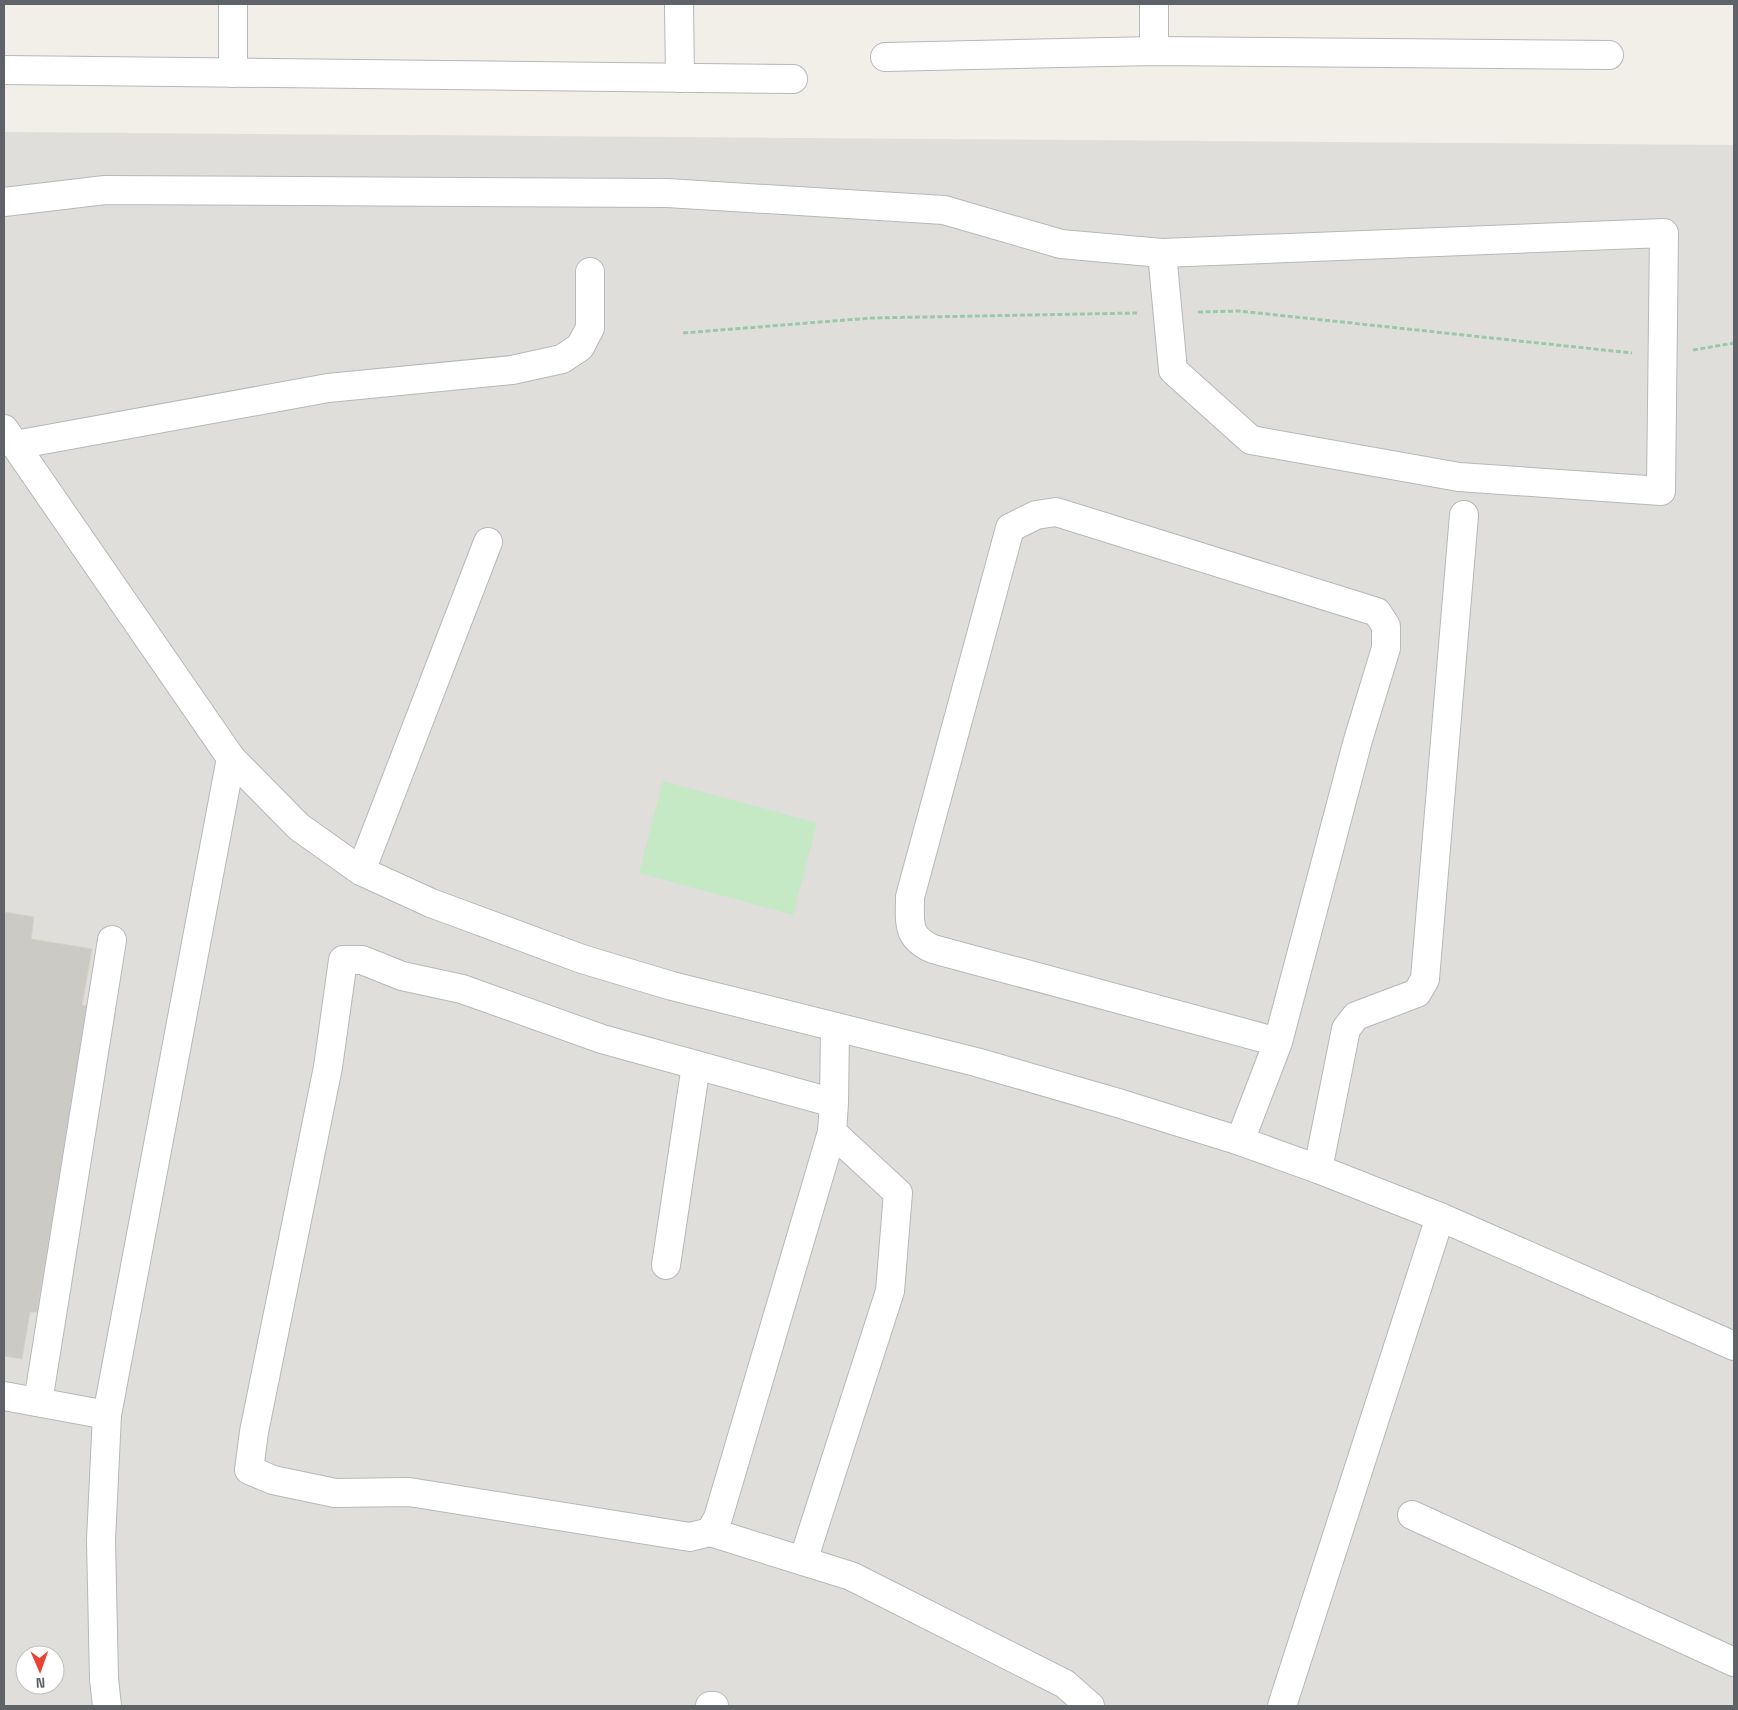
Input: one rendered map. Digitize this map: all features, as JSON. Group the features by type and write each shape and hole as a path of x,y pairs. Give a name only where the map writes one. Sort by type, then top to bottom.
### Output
{"street":[{"path":"233,4 233,73"},
{"path":"680,4 680,78"},
{"path":"1154,4 1154,51"},
{"path":"886,57 1154,51 1609,55"},
{"path":"4,70 793,79"},
{"path":"4,202 105,190 666,193 944,210 1061,244 1162,253 1664,233 1661,491 1459,477 1251,440 1173,370 1162,253"},
{"path":"590,272 590,328 580,347 562,359 512,370 328,388 9,437 231,758 299,827 361,872 431,903 582,958 672,986 976,1062 1240,1141 1318,1168 1440,1217 1734,1346"},
{"path":"1240,1141 1278,1042 1358,740 1386,648 1386,626 1377,612 1056,512 1036,515 1010,528 910,897 912,933 921,943 933,949 1278,1042"},
{"path":"1318,1168 1346,1029 1356,1016 1417,993 1425,979 1464,515"},
{"path":"361,872 488,542"},
{"path":"108,1706 104,1679 101,1540 107,1415 231,758"},
{"path":"38,1402 112,940"},
{"path":"834,1103 602,1039 462,989 402,976 362,960 342,960 328,1067 256,1422 249,1470 273,1480 335,1493 409,1492 690,1537 710,1532 851,1576 1056,1679 1065,1684 1090,1706"},
{"path":"710,1532 718,1518 832,1132 835,1027"},
{"path":"666,1265 696,1065"},
{"path":"803,1561 890,1291 898,1193 832,1132"},
{"path":"1282,1706 1440,1217"},
{"path":"4,1396 107,1415"},
{"path":"1412,1515 1734,1662"}],"path":[{"path":"1190,312 1239,311 1638,354"},
{"path":"683,333 871,318 1140,313"},
{"path":"1686,351 1734,343"}],"shaded area":[{"path":"4,132 1734,145 1734,1706 4,1706"}],"green space":[{"path":"663,781 817,823 793,915 639,873"}],"building":[{"path":"4,912 34,917 31,939 92,949 82,1005 87,1006 37,1312 30,1312 22,1359 4,1356"}]}
